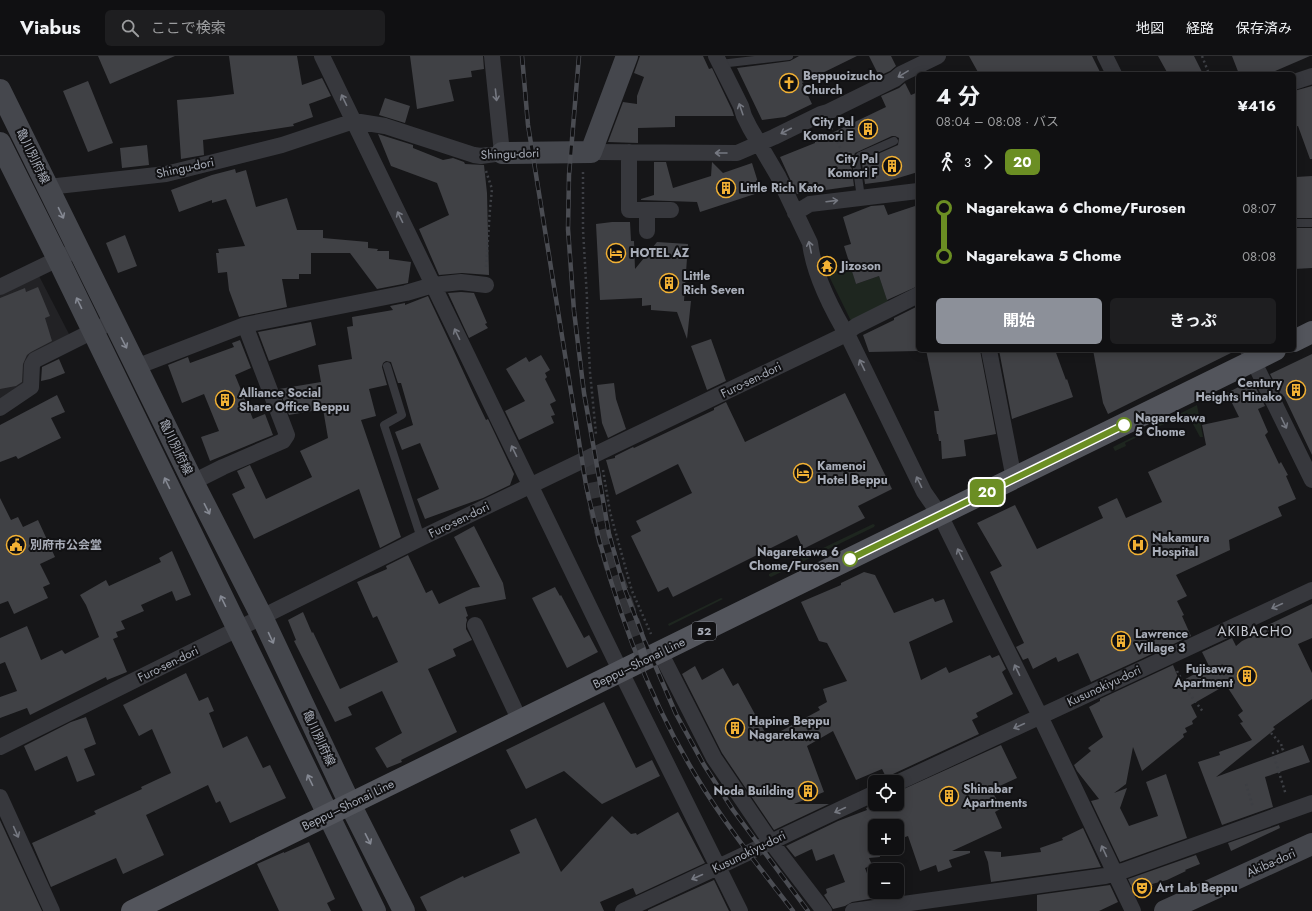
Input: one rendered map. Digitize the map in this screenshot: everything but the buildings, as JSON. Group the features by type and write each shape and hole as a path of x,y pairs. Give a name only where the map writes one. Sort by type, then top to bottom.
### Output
{"main road":[{"path":"587,160 628,56"},
{"name":"亀川別府線","path":"0,90 193,482 262,617 350,804 404,911"},
{"name":"亀川別府線","path":"0,143 58,259 374,911"},
{"name":"Shingu-dori","path":"502,153 587,160"},
{"path":"1296,340 1312,332"},
{"name":"Beppu–Shonai Line","path":"132,911 1014,479 1250,355 1265,352"},
{"name":"Akiba-dori","path":"1165,911 1312,844"}],"street":[{"path":"322,56 621,672 740,911"},
{"path":"492,56 502,153"},
{"name":"Shingu-dori","path":"587,160 629,152 737,153 835,109 938,56"},
{"path":"1105,56 1113,72"},
{"path":"718,60 758,144 778,176 796,213 810,244 815,261 816,272 924,492 940,515 1040,716 1133,911"},
{"path":"1296,81 1312,76"},
{"name":"Shingu-dori","path":"48,187 166,174 282,145 354,121 385,126 474,155 481,156 502,153"},
{"path":"629,152 629,210 671,210"},
{"path":"796,213 810,204 916,191"},
{"path":"647,231 648,210"},
{"path":"0,288 78,249"},
{"path":"136,366 245,325 406,293 434,285 462,282 486,285"},
{"name":"Furo-sen-dori","path":"0,747 421,538 600,453 846,333 856,326 916,296"},
{"path":"0,408 31,387 32,364 35,360 113,321"},
{"path":"193,482 223,467 283,441 287,435 245,325"},
{"path":"989,352 1014,479"},
{"path":"1250,355 1312,480"},
{"name":"Kusunokiyu-dori","path":"904,780 1312,590"},
{"path":"475,625 520,721"},
{"path":"660,652 714,758 770,842 824,911"},
{"name":"Kusunokiyu-dori","path":"623,911 718,868 868,796"},
{"path":"0,797 52,911"},
{"path":"853,911 1105,876 1312,803"}],"lane":[{"path":"718,60 789,56"},
{"path":"861,198 856,162 860,156 894,141"},
{"path":"1296,223 1312,223"},
{"path":"387,366 402,415 384,425 421,538"}],"path":[{"path":"1202,56 1208,72"},
{"path":"830,127 846,162 856,162"},
{"path":"481,156 492,189 486,285"},
{"path":"587,160 583,230 590,372 597,441 610,512 632,591 660,652"},
{"path":"1170,656 1188,692 1204,713"},
{"path":"1272,732 1283,749 1273,753 1291,811"},
{"path":"1246,784 1258,823"}],"shaded area":[{"path":"851,267 856,284 879,276 888,302 851,321 827,272"},
{"path":"39,276 69,334 53,346 24,387 0,402 0,295"},
{"path":"1197,405 1203,437 1200,437 1187,413 1125,443 1126,446 1115,451 1113,447"},
{"path":"873,524 875,525 874,527 771,577 769,576 769,574"},
{"path":"721,598 723,599 669,626 668,624"}],"tunnel":[{"path":"587,459 598,516 612,566 645,659"}],"railway":[{"path":"522,56 528,125 586,485 616,598 643,671 659,707 696,776 742,845 793,911"},
{"path":"579,56 569,175 568,229 574,311 584,393 609,534 624,587 645,642 676,714 704,765 733,810 808,911"}],"bus line":[{"name":"20","path":"850,559 1124,425"}],"place":[{"name":"Beppuoizucho Church","path":"789,83"},
{"name":"City Pal Komori E","path":"868,129"},
{"name":"City Pal Komori F","path":"892,166"},
{"name":"Little Rich Kato","path":"726,188"},
{"name":"HOTEL AZ","path":"616,253"},
{"name":"Jizoson","path":"827,266"},
{"name":"Little Rich Seven","path":"669,283"},
{"name":"Century Heights Hinako","path":"1296,390"},
{"name":"Alliance Social Share Office Beppu","path":"225,400"},
{"name":"Nagarekawa 5 Chome","path":"1124,425"},
{"name":"Kamenoi Hotel Beppu","path":"803,473"},
{"name":"別府市公会堂","path":"16,545"},
{"name":"Nakamura Hospital","path":"1138,545"},
{"name":"Nagarekawa 6 Chome/Furosen","path":"850,559"},
{"name":"Lawrence Village 3","path":"1121,641"},
{"name":"Fujisawa Apartment","path":"1247,676"},
{"name":"Hapine Beppu Nagarekawa","path":"735,728"},
{"name":"Noda Building","path":"808,791"},
{"name":"Shinabar Apartments","path":"949,796"},
{"name":"Art Lab Beppu","path":"1142,888"}],"district":[{"name":"AKIBACHO","path":"1255,631"}]}
